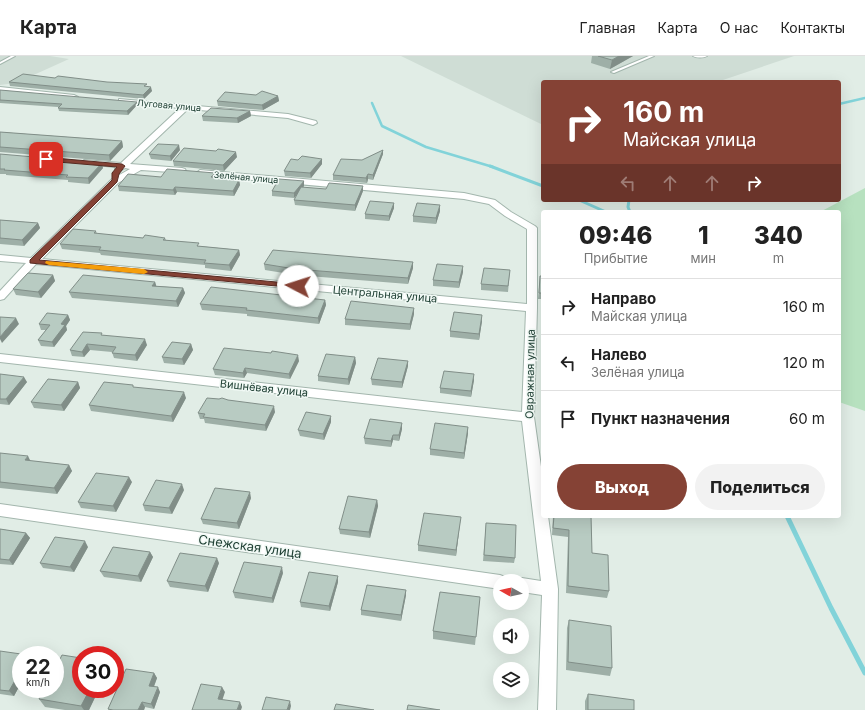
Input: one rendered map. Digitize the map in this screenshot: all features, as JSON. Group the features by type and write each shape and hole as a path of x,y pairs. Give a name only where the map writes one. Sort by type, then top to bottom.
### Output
{"street":[{"path":"0,89 82,97"},
{"name":"Луговая улица","path":"113,100 288,116 313,123"},
{"path":"115,181 116,173 122,166 186,107"},
{"name":"Зелёная улица","path":"76,162 464,196 492,202 508,214 532,228"},
{"path":"0,297 33,262 115,181 139,167"},
{"name":"Овражная улица","path":"532,228 532,308 528,417 550,589 547,710"},
{"name":"Центральная улица","path":"0,258 532,308"},
{"name":"Вишнёвая улица","path":"0,358 528,417"},
{"name":"Снежская улица","path":"0,510 493,581"},
{"path":"529,586 550,589"}],"lane":[{"path":"0,63 13,56"},
{"path":"613,72 652,56"},
{"path":"695,56 705,56"}],"shaded area":[{"path":"0,56 50,56 69,59 16,83 0,85"},
{"path":"401,56 794,56 723,80 541,80 541,124"}],"green space":[{"path":"865,188 865,411 841,403 841,210 824,210"}],"building":[{"path":"598,56 619,56 612,60"},
{"path":"23,74 55,78 58,76 107,82 147,84 144,86 151,87 143,95 9,82"},
{"path":"0,90 137,102 127,111 58,108 62,104 0,100"},
{"path":"262,91 278,96 262,105 217,101 225,92 256,95"},
{"path":"211,108 250,111 237,118 202,116"},
{"path":"0,132 122,141 109,155 0,147"},
{"path":"158,144 179,145 170,156 149,154"},
{"path":"184,148 216,151 218,149 236,152 223,165 173,161"},
{"path":"383,150 373,175 368,174 366,178 333,175 341,159 362,160"},
{"path":"0,154 102,163 88,178 66,177 68,175 0,169"},
{"path":"302,156 322,159 310,173 284,171 291,159 298,160"},
{"path":"167,169 215,173 211,177 239,180 233,191 175,187 173,190 118,186 128,174 161,177"},
{"path":"279,179 304,181 294,193 272,191"},
{"path":"329,183 363,186 355,205 294,200 301,187 326,189"},
{"path":"370,201 394,203 389,216 365,214"},
{"path":"417,203 440,205 436,218 413,216"},
{"path":"0,220 38,223 22,240 0,238"},
{"path":"73,229 96,231 94,233 143,238 145,235 165,238 163,240 199,243 197,246 239,250 229,265 204,263 206,260 99,250 101,247 60,244"},
{"path":"273,250 413,262 408,278 295,269 264,264"},
{"path":"437,264 463,266 459,282 433,280"},
{"path":"484,268 510,270 508,286 481,284"},
{"path":"28,273 53,275 38,292 13,289"},
{"path":"83,275 155,282 152,286 183,288 176,301 69,292"},
{"path":"540,276 541,276 541,293 539,293"},
{"path":"211,287 325,300 318,318 246,310 247,308 200,304"},
{"path":"351,301 414,308 410,324 345,319"},
{"path":"454,312 482,315 479,334 450,331"},
{"path":"47,313 68,315 61,324 65,325 52,342 38,340 50,325 39,324"},
{"path":"0,317 16,318 0,337"},
{"path":"83,332 145,339 135,355 112,353 116,347 87,344 82,352 70,350"},
{"path":"172,342 191,344 182,359 162,357"},
{"path":"224,348 271,353 272,351 298,355 289,374 245,368 243,373 213,369"},
{"path":"326,354 355,357 348,379 318,376"},
{"path":"378,358 408,361 402,382 371,379"},
{"path":"444,371 474,374 471,391 440,388"},
{"path":"0,374 24,377 6,399 0,399"},
{"path":"48,379 78,382 61,405 31,402"},
{"path":"104,382 133,385 133,387 184,392 171,416 89,405"},
{"path":"207,398 222,398 274,406 265,425 203,417 205,414 198,413"},
{"path":"306,412 331,416 323,434 298,430"},
{"path":"370,419 402,423 399,435 393,435 391,441 364,438"},
{"path":"435,423 468,427 464,453 430,449"},
{"path":"0,453 28,456 25,460 69,465 54,488 0,482"},
{"path":"96,473 129,477 113,506 78,502"},
{"path":"156,480 182,484 169,508 143,505"},
{"path":"215,488 250,492 237,523 201,519"},
{"path":"348,496 377,500 369,532 339,529"},
{"path":"424,513 461,517 456,550 418,545"},
{"path":"554,518 591,518 592,553 608,555 609,591 568,586 569,530 553,528"},
{"path":"486,523 516,525 515,558 484,555"},
{"path":"0,529 26,533 9,560 0,559"},
{"path":"55,537 85,541 70,567 40,563"},
{"path":"113,547 150,552 138,576 100,571"},
{"path":"180,553 217,558 205,586 167,581"},
{"path":"244,562 282,567 272,598 233,592"},
{"path":"309,572 338,576 329,606 300,602"},
{"path":"367,585 406,590 401,615 361,610"},
{"path":"440,592 480,597 476,637 433,631"},
{"path":"569,620 611,626 612,668 568,662"},
{"path":"0,651 12,653 12,686 9,691 0,690"},
{"path":"64,655 72,657 72,698 85,698 81,706 39,699 64,698"},
{"path":"126,669 154,673 149,686 158,687 151,704 142,702 138,710 108,709 113,698 124,698 124,673"},
{"path":"201,684 222,687 218,699 240,702 237,710 192,710"},
{"path":"588,694 634,700 634,710 588,710"},
{"path":"266,697 290,701 287,710 262,710"},
{"path":"336,704 374,710 334,710"},
{"path":"408,705 440,710 407,710"}],"waterway":[{"path":"841,104 865,98"},
{"path":"372,103 382,126 426,147 491,166"},
{"path":"491,166 541,185"},
{"path":"584,202 602,210"},
{"path":"629,202 629,210"},
{"path":"788,518 831,608 865,673"}],"slow traffic":[{"path":"49,263 144,272"}],"route":[{"path":"46,159 122,166 116,173 115,181 33,262 298,286"}]}
